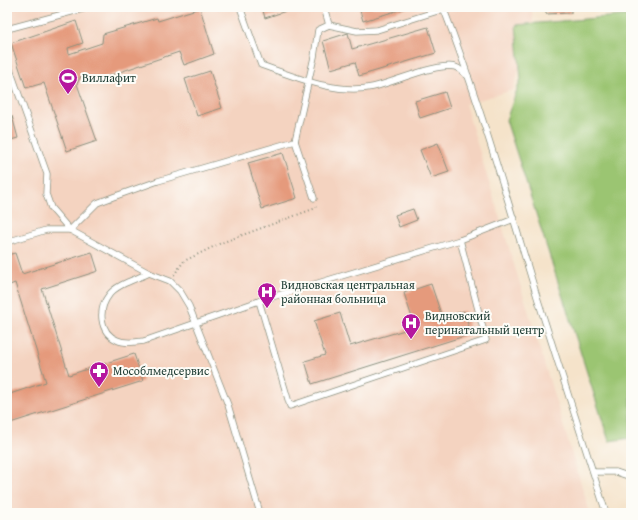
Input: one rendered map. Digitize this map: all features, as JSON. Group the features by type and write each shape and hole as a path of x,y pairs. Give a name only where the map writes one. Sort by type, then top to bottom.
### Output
{"lane":[{"path":"7,29 90,7"},
{"path":"240,7 261,64 307,81 347,89 372,87 441,66 456,67 468,77"},
{"path":"324,7 329,25"},
{"path":"314,198 296,141 307,81 314,57 318,30 329,25 366,32 389,27 443,8 468,77 514,219 576,424 594,472 606,513"},
{"path":"7,62 47,174 46,194 51,208 70,230 149,273 170,281 180,291 196,322 228,405 260,513"},
{"path":"7,242 46,230 70,230 98,203 113,197 158,181 296,141"},
{"path":"149,273 116,289 105,301 101,317 104,326 116,340 130,342 144,341 259,301 460,240 514,219"},
{"path":"259,301 290,406 486,340 460,240"},
{"path":"594,472 616,472 631,477"}],"path":[{"path":"170,281 184,260 221,243 316,208 314,198"}],"shaded area":[{"name":"Видновская центральная районная больница","path":"7,7 532,7 533,20 513,90 465,104 590,513 7,513"}],"green space":[{"path":"631,15 631,438 609,441 506,120 521,79 516,25"}],"building":[{"path":"262,7 292,7 292,9 265,18"},
{"path":"359,7 409,7 363,21"},
{"path":"546,7 571,7 571,13 546,14"},
{"path":"200,8 214,54 184,65 179,52 96,80 81,76 77,84 97,141 67,151 44,83 26,88 11,43 76,21 83,43 68,48 69,54 102,43 103,34 157,18 158,21"},
{"path":"428,27 436,53 359,76 355,62 331,69 323,41 348,33 352,49"},
{"path":"210,71 222,108 197,116 185,79"},
{"path":"445,92 450,108 420,118 415,101"},
{"path":"12,116 18,138 7,141 7,117"},
{"path":"438,143 449,172 431,178 420,150"},
{"path":"283,153 297,198 262,209 248,163"},
{"path":"413,209 417,220 399,227 395,215"},
{"path":"92,252 98,271 42,289 69,375 134,354 143,381 7,424 7,395 46,382 15,283 7,286 7,255 15,253 22,274"},
{"name":"Видновский перинатальный центр","path":"431,284 442,317 464,311 471,334 312,384 305,361 325,355 314,321 340,313 350,346 415,327 404,293"}],"place":[{"name":"Виллафит","path":"68,95"},
{"name":"Видновская центральная районная больница","path":"267,309"},
{"name":"Видновский перинатальный центр","path":"411,340"},
{"name":"Мособлмедсервис","path":"99,388"}]}
